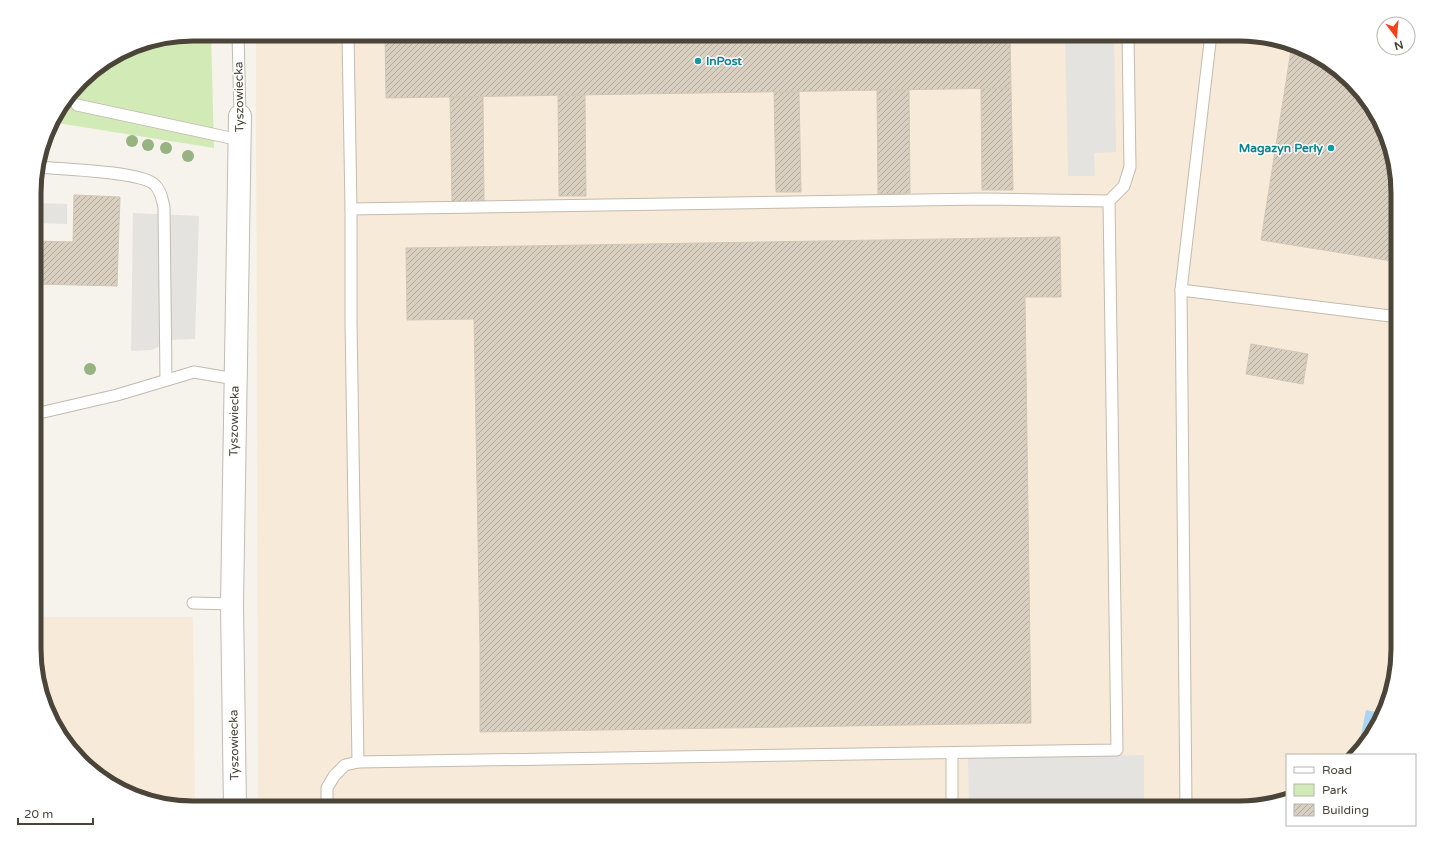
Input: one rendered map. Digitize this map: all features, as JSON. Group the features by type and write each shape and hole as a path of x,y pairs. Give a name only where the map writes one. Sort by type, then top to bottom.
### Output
{"street":[{"name":"Tyszowiecka","path":"235,801 232,604 240,116"}],"lane":[{"name":"Tyszowiecka","path":"238,41 240,116"},
{"path":"348,41 358,762"},
{"path":"327,801 327,788 334,776 345,765 358,762 1117,750 1109,201 1124,186 1130,167 1128,41"},
{"path":"1186,801 1181,290 1210,41"},
{"path":"77,105 240,140"},
{"path":"43,168 122,174 143,179 154,184 162,195 164,207 166,380"},
{"path":"351,209 982,199 1109,201"},
{"path":"1181,290 1391,316"},
{"path":"41,413 117,395 194,372 235,379"},
{"path":"193,603 232,604"},
{"path":"952,752 952,801"}],"shaded area":[{"path":"256,41 1259,42 1288,49 1315,61 1328,70 1389,167 1391,183 1390,669 1383,698 1371,725 1360,742 1348,754 1286,754 1286,794 1249,801 258,801"},
{"path":"1065,41 1114,41 1116,152 1094,153 1095,176 1068,176"},
{"path":"41,203 67,204 67,224 41,223"},
{"path":"133,213 199,216 195,339 172,340 152,350 131,351"},
{"path":"41,617 193,617 195,801 183,801 144,793 117,781 100,770 72,742 61,725 46,688 41,659"},
{"path":"1144,755 1144,801 969,801 968,758"}],"green space":[{"path":"183,41 211,41 214,148 58,123 72,100 100,72 117,61 144,49 163,44"}],"water":[{"path":"1366,710 1377,712 1371,725 1359,743"}],"building":[{"name":"InPost","path":"385,41 1010,41 1011,88 386,98"},
{"name":"Magazyn Perły","path":"1291,50 1315,61 1332,72 1360,100 1371,117 1383,144 1390,173 1391,261 1261,240"},
{"path":"1011,88 1013,190 982,190 981,89"},
{"path":"877,90 909,90 910,193 878,194"},
{"path":"774,92 799,92 801,192 776,192"},
{"path":"585,95 586,196 559,196 558,96"},
{"path":"450,97 483,97 484,201 452,202"},
{"path":"74,195 120,197 117,286 41,284 41,241 73,242"},
{"path":"1060,237 1061,297 1025,297 1031,723 480,732 480,648 474,319 407,320 406,248"},
{"path":"1251,344 1308,354 1303,384 1246,374"}],"place":[{"name":"InPost","path":"698,61"},
{"name":"Magazyn Perły","path":"1331,148"}]}
